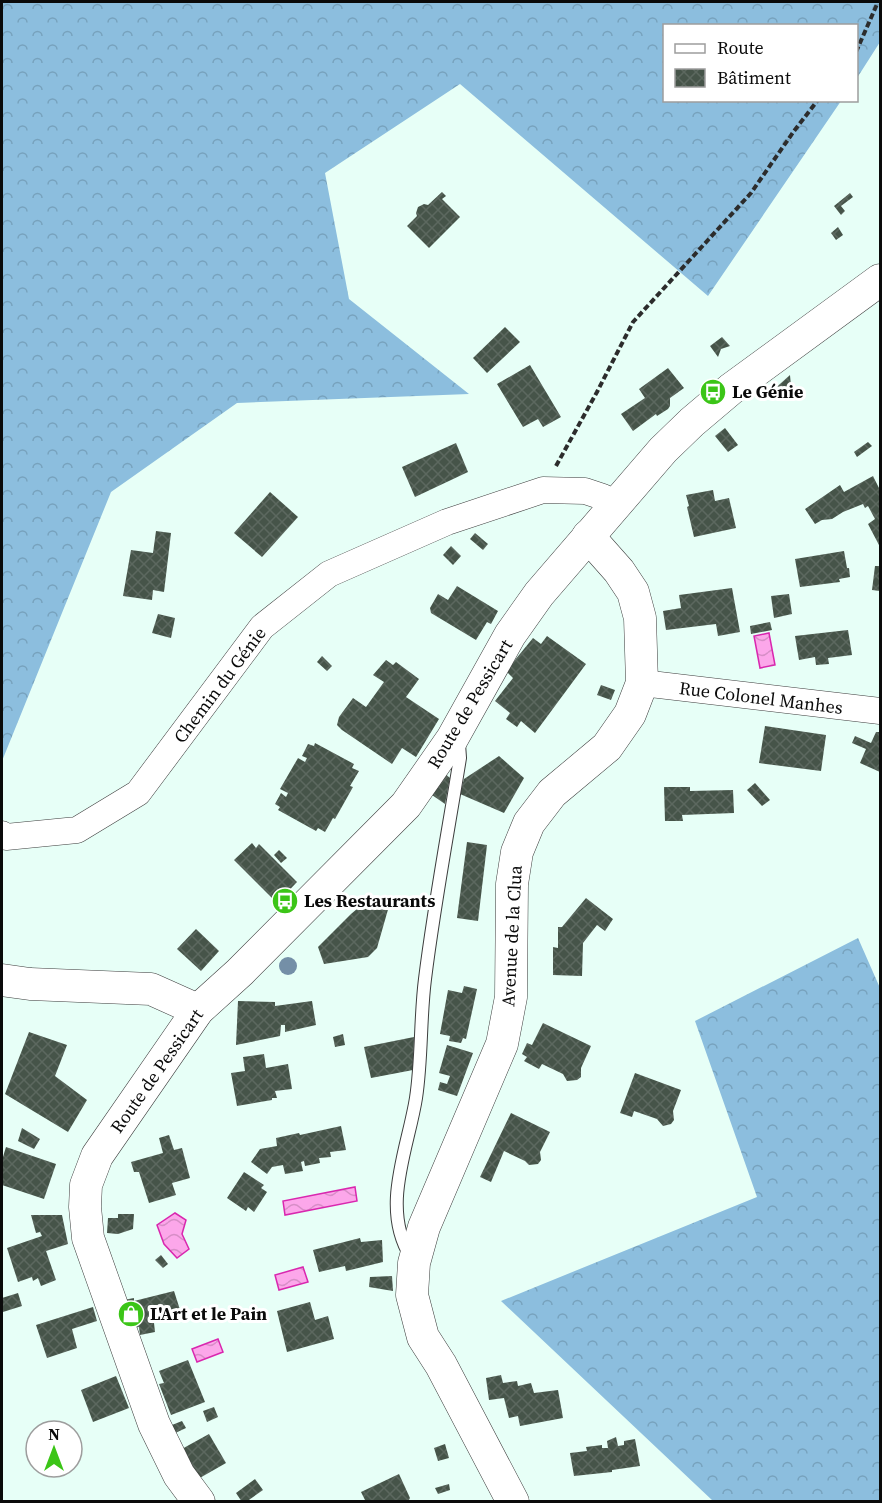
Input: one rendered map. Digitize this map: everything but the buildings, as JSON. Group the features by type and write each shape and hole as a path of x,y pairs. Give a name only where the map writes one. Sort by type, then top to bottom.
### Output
{"street":[{"name":"Route de Pessicart","path":"200,1502 179,1475 154,1424 88,1238 85,1207 86,1185 97,1156 198,1010 248,964 406,805 452,739 510,635 539,594 663,450 730,389 880,280"},
{"name":"Chemin du Génie","path":"2,834 6,837 77,831 138,794 262,627 329,574 447,522 543,490 585,491 603,497 615,505"},
{"name":"Avenue de la Clua","path":"513,1502 441,1365 423,1337 412,1295 414,1263 424,1227 502,1044 511,997 512,884 517,852 529,823 552,794 607,747 630,714 642,683 640,618 633,592 619,571 588,536"},
{"name":"Rue Colonel Manhes","path":"642,683 880,711"},
{"path":"2,981 151,989 198,1010"}],"lane":[{"path":"414,1263 402,1243 397,1214 399,1173 416,1098 425,980 460,758 459,744 452,739"}],"path":[{"path":"858,47 878,2"},
{"path":"543,490 633,322 751,193 816,102"}],"green space":[{"path":"2,2 880,2 880,42 858,76 858,24 663,24 663,102 840,102 708,296 460,84 325,173 349,299 469,394 237,403 111,492 2,761"},
{"path":"858,938 880,988 880,1501 713,1501 501,1301 757,1197 695,1021"}],"water":[{"path":"769,633 775,665 760,668 754,636"},
{"path":"355,1187 357,1201 285,1215 283,1201"},
{"path":"175,1213 186,1220 182,1234 189,1249 177,1258 164,1244 157,1225"},
{"path":"303,1267 308,1282 279,1290 275,1275"},
{"path":"218,1339 223,1352 197,1362 192,1349"}],"place":[{"name":"Le Génie","path":"713,392"},
{"name":"Les Restaurants","path":"285,901"},
{"name":"L'Art et le Pain","path":"131,1314"}]}
